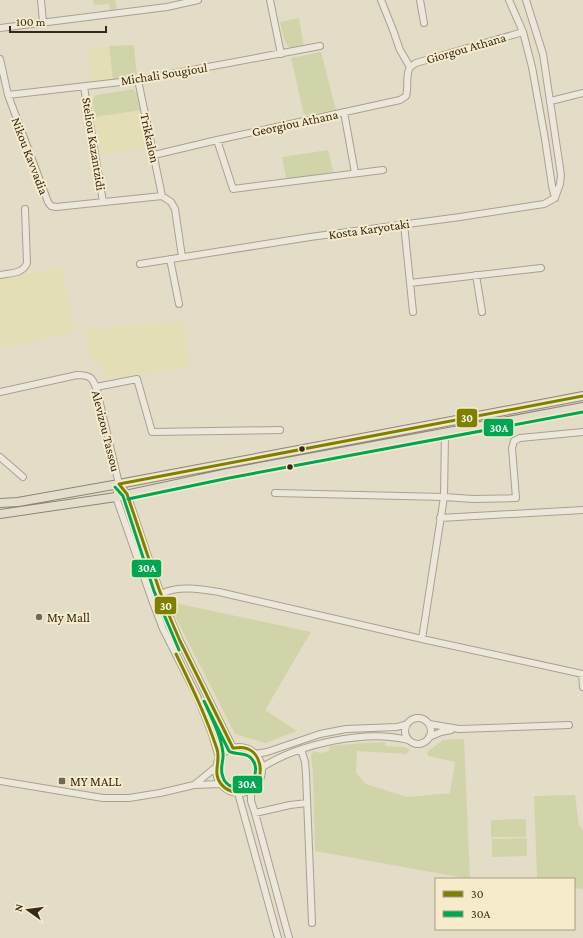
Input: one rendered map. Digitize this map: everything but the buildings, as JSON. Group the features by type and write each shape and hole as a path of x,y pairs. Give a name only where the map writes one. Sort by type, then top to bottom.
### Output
{"main road":[{"path":"0,503 18,502 119,484 583,396"},
{"path":"0,514 127,494 228,473 583,407"}],"street":[{"path":"41,0 43,22"},
{"path":"0,28 167,3 198,0"},
{"path":"270,0 281,54"},
{"path":"381,0 400,50 410,67"},
{"path":"420,0 424,23"},
{"path":"509,0 523,32 538,95 555,198"},
{"path":"526,0 543,54 551,101 561,175 560,184 555,198"},
{"name":"Giorgou Athana","path":"410,67 416,63 523,32"},
{"name":"Michali Sougioul","path":"8,95 138,80 320,46"},
{"name":"Nikou Kavvadia","path":"0,59 8,95 48,202 51,206 56,207 103,202"},
{"name":"Georgiou Athana","path":"154,155 400,100 406,96 408,88 407,73 410,67"},
{"name":"Trikkalon","path":"138,80 162,196"},
{"name":"Steliou Kazantzidi","path":"84,87 103,202"},
{"path":"551,101 583,93"},
{"path":"344,112 355,173"},
{"path":"217,140 233,189 383,170"},
{"path":"103,202 162,196 172,202 175,209 182,257"},
{"name":"Kosta Karyotaki","path":"140,264 310,237 544,204 555,198"},
{"path":"0,275 20,272 25,269 27,263 25,209"},
{"path":"404,224 413,312"},
{"path":"170,259 179,304"},
{"path":"410,283 541,268"},
{"path":"476,275 482,312"},
{"name":"Alevizou Tassou","path":"0,392 77,374 86,374 92,379 96,387 119,484"},
{"path":"96,387 137,379 152,432 280,430"},
{"path":"275,493 473,499 516,498 512,448 514,442 520,438 583,432"},
{"path":"422,639 444,497 445,433"},
{"path":"0,457 23,477"},
{"path":"119,484 127,494 161,594 180,641 233,748"},
{"path":"119,484 116,496 160,622 197,696 212,734 219,758"},
{"path":"440,518 583,510"},
{"path":"161,594 166,591 182,589 200,589 219,592 422,639 583,674 583,687"},
{"path":"255,754 268,752 320,734 346,729 397,727 418,718 424,719 429,724 431,730 429,737 425,742 418,744 396,737 354,738 323,742 301,749 261,768"},
{"path":"407,724 405,730 408,740"},
{"path":"429,724 458,729"},
{"path":"429,737 441,732 458,729 569,725"},
{"path":"233,748 243,748 255,754 261,768 258,782 247,791 238,793 228,790 221,784 217,776 216,767 219,758 226,751 233,748"},
{"path":"301,749 305,762 306,774 312,923"},
{"path":"194,785 216,767"},
{"path":"0,782 103,798 128,798 160,794 194,785 221,784"},
{"path":"251,789 255,813 289,938"},
{"path":"238,793 278,938"},
{"path":"255,813 306,803"}],"shaded area":[{"path":"109,46 113,80 92,84 88,49"},
{"path":"141,110 149,148 102,156 95,117"},
{"path":"61,267 75,332 0,349 0,279"},
{"path":"184,322 190,367 106,379 101,364 92,361 83,329"}],"green space":[{"path":"93,0 115,0 117,9 110,10 109,4 94,5"},
{"path":"299,18 304,47 292,49 286,44 280,22"},
{"path":"134,45 137,77 113,80 109,46"},
{"path":"321,52 336,110 304,115 291,58"},
{"path":"133,89 137,94 141,110 95,117 92,100 96,95"},
{"path":"328,150 334,175 287,182 282,157"},
{"path":"175,603 311,632 265,710 297,731 265,743 235,734 175,616"},
{"path":"464,739 470,878 315,851 313,773 311,756 313,751 320,753 329,751 330,746 385,742 385,746 405,747 410,750 406,754 357,751 356,773 366,784 407,797 450,793 455,762 428,756 427,752 443,740"},
{"path":"575,795 579,825 583,831 583,889 575,888 575,878 537,878 534,796"},
{"path":"526,819 526,837 491,837 491,820"},
{"path":"527,838 527,856 492,857 492,839"}],"transit line":[{"name":"30","path":"119,484 583,396"},
{"name":"30A","path":"128,499 229,478 583,412"},
{"name":"30","path":"119,484 127,494 159,589 180,641 233,748 244,748 251,750 258,760 260,765 259,778 253,788 241,793 236,792 228,790 218,780 217,749 193,689 176,654"},
{"name":"30A","path":"115,487 123,496 154,591 179,650"},
{"name":"30A","path":"204,701 229,751 249,756 254,763 256,769 255,774 253,779 245,786 233,787 227,784 224,779 221,771 223,756 222,746 204,701"}],"place":[{"name":"My Mall","path":"39,617"},
{"name":"MY MALL","path":"62,781"}]}
